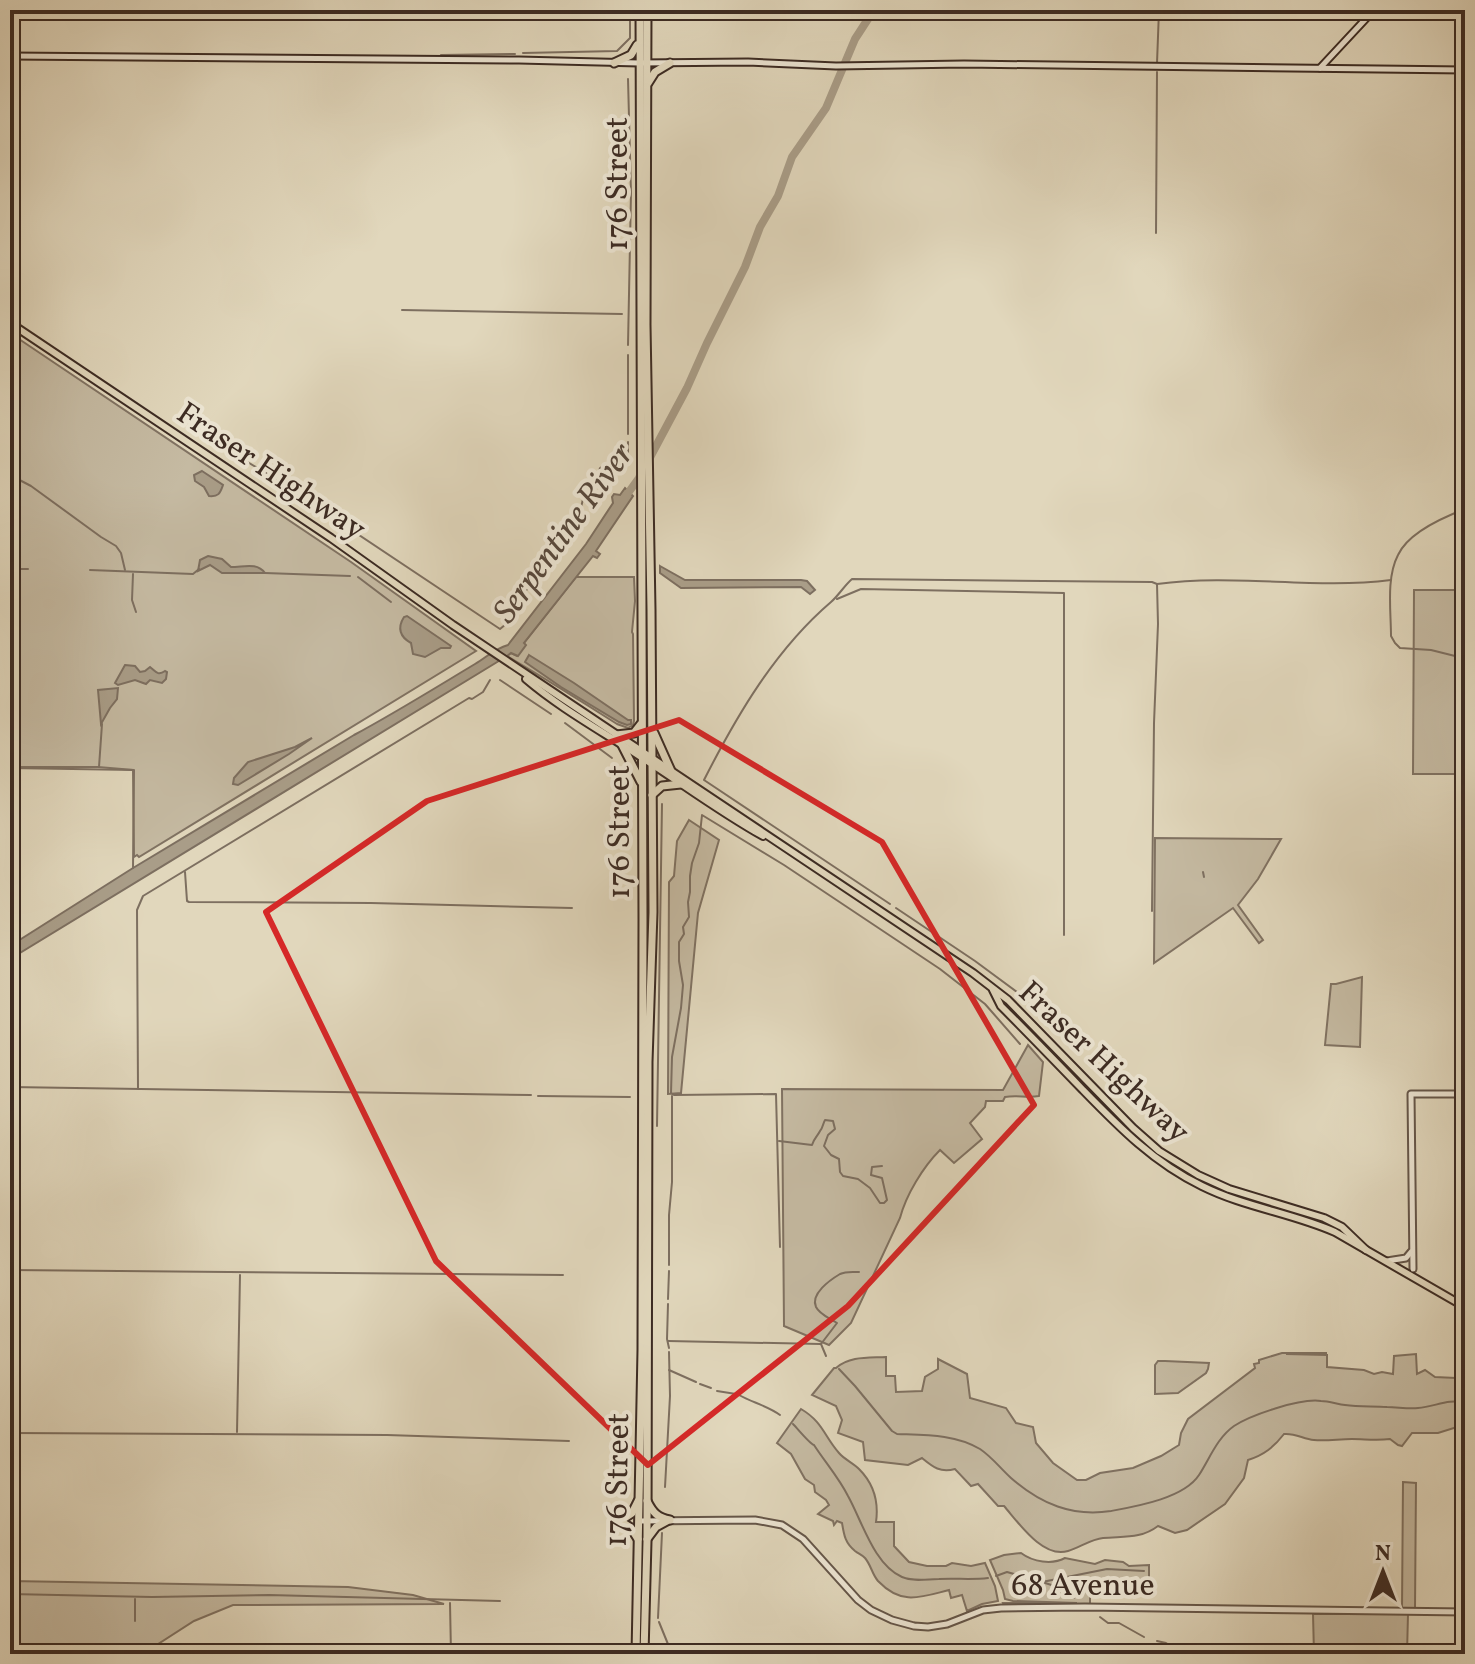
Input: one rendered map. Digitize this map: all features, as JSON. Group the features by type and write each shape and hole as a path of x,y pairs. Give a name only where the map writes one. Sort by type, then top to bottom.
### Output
{"highway":[{"name":"176 Street","path":"640,10 647,85 646,325 653,912 648,1062 643,1499"},
{"name":"176 Street","path":"636,1654 643,1541 640,447 643,63 647,10"},
{"path":"614,63 634,53 640,35"},
{"path":"647,85 655,72 670,63"},
{"path":"616,735 634,733 642,722"},
{"path":"652,728 671,771"},
{"path":"622,745 642,784"},
{"path":"652,795 662,786 681,784"},
{"path":"644,1654 643,1541 620,1521 632,1513 643,1499 654,1514 670,1520"},
{"path":"643,1541 656,1527 670,1520"}],"main road":[{"path":"1319,68 1374,10"},
{"path":"10,56 1465,70"},
{"name":"Fraser Highway","path":"10,323 331,538 616,735 681,784 805,860 985,981 1008,1000 1133,1128 1173,1161 1229,1189 1333,1222 1366,1250"},
{"name":"Fraser Highway","path":"505,660 540,691 642,755"},
{"path":"652,762 744,822"},
{"name":"Fraser Highway","path":"652,762 671,771 744,822"},
{"name":"Fraser Highway","path":"985,981 1001,1006 1117,1125 1165,1166 1211,1190 1323,1227 1465,1307"},
{"path":"1413,1269 1411,1094 1465,1094"},
{"path":"1387,1261 1406,1258 1411,1251"},
{"name":"68 Avenue","path":"643,1521 767,1521 792,1530 858,1600 892,1620 914,1626 947,1624 983,1610 1001,1608 1465,1612"}],"highlighted area":[{"path":"679,720 882,842 1034,1105 848,1306 648,1465 436,1261 266,912 427,801"}],"shaded area":[{"path":"10,333 351,562 476,651 139,857 134,857 133,770 10,767"},
{"path":"202,471 223,485 217,495 209,496 204,487 195,481 194,475"},
{"path":"625,488 633,496 596,551 600,554 597,558 593,556 524,643 526,645 518,656 511,653 10,959 10,946 133,868 508,645 586,544 613,503 614,494 620,495"},
{"path":"208,556 222,559 231,567 254,566 265,573 222,573 210,565 198,571 200,560"},
{"path":"660,566 685,580 801,580 807,581 815,590 810,594 801,587 681,588 660,573"},
{"path":"576,577 634,577 634,721 628,728 507,656 511,653 517,656"},
{"path":"1414,590 1465,590 1465,774 1413,774"},
{"path":"407,616 450,648 441,648 425,657 413,654 411,643 401,632 402,621"},
{"path":"529,655 631,720 631,724 619,722 561,687 525,662"},
{"path":"125,665 135,666 140,672 150,667 159,673 165,671 166,679 162,683 150,680 146,684 135,680 118,685 115,683"},
{"path":"118,688 117,699 101,724 98,690"},
{"path":"312,738 238,785 233,784 234,778 248,762 295,747"},
{"path":"689,820 719,840 698,913 681,1093 668,1094 669,882 674,876 677,841"},
{"path":"1155,838 1281,839 1258,879 1238,905 1263,940 1259,943 1233,908 1154,963"},
{"path":"1362,977 1360,1047 1325,1045 1331,984"},
{"path":"1028,1045 1043,1062 1039,1096 1009,1096 1003,1101 986,1101 985,1107 970,1123 982,1139 954,1163 940,1150 934,1157 911,1191 851,1323 829,1345 784,1326 782,1089 1003,1090"},
{"path":"1282,1353 1327,1353 1286,1354 1327,1355 1327,1367 1364,1370 1374,1374 1393,1374 1394,1356 1416,1354 1417,1374 1425,1370 1435,1377 1456,1378 1465,1367 1465,1427 1438,1433 1412,1433 1402,1446 1390,1439 1319,1440 1284,1434 1268,1450 1248,1460 1244,1478 1225,1504 1187,1530 1175,1533 1158,1526 1139,1535 1099,1539 1059,1552 1040,1544 1004,1506 998,1506 978,1484 971,1486 955,1469 937,1468 922,1458 908,1465 865,1460 863,1442 838,1433 842,1420 836,1406 812,1395 834,1368 853,1360 873,1357 886,1357 886,1376 895,1376 896,1392 922,1391 925,1377 938,1369 938,1359 967,1374 970,1398 1006,1408 1016,1423 1033,1427 1036,1443 1053,1463 1077,1480 1086,1480 1100,1473 1133,1468 1179,1445 1188,1419 1255,1368 1254,1364 1259,1360"},
{"path":"1158,1361 1209,1363 1206,1373 1178,1393 1155,1394 1155,1365"},
{"path":"801,1409 819,1424 839,1453 868,1481 876,1500 876,1522 894,1522 894,1546 909,1562 927,1566 985,1563 998,1601 967,1611 962,1595 951,1598 949,1590 921,1597 904,1597 878,1581 865,1558 847,1542 842,1523 837,1521 834,1525 833,1521 818,1514 829,1505 815,1492 814,1485 805,1479 791,1454 777,1443"},
{"path":"1403,1482 1416,1483 1415,1609 1402,1609"},
{"path":"1021,1553 1043,1562 1065,1558 1095,1564 1105,1560 1123,1562 1129,1566 1149,1565 1149,1582 1090,1581 1090,1604 1004,1605 1077,1603 1005,1599 990,1560"},
{"path":"10,1581 348,1587 413,1595 444,1604 233,1605 194,1621 147,1654 10,1654"},
{"path":"1313,1614 1408,1614 1407,1654 1314,1654"}],"waterway":[{"path":"523,53 617,51 630,38 630,10"},
{"name":"Serpentine River","path":"623,500 639,478 687,388 745,267 760,227 778,196 792,157 826,108 855,39 877,10"},
{"path":"1157,63 1159,10"},
{"path":"441,55 515,54"},
{"path":"1156,233 1157,72"},
{"path":"628,79 631,193 628,345"},
{"path":"402,310 622,314"},
{"path":"628,355 628,434"},
{"path":"622,455 628,452 628,442"},
{"path":"219,445 500,629 506,624 507,614 528,588 534,565 551,558 559,550 579,516 583,499 595,483 598,485"},
{"path":"595,482 600,468 614,460"},
{"path":"10,475 31,486 116,546 125,570"},
{"path":"1465,509 1427,527 1403,547 1394,564 1390,595 1391,636 1400,648 1431,650 1465,660"},
{"path":"12,569 28,569"},
{"path":"90,570 193,574 199,569"},
{"path":"265,573 350,576"},
{"path":"133,574 132,600 136,612"},
{"path":"358,577 391,602"},
{"path":"890,904 704,780 744,708 775,662 852,579 1157,584 1216,580 1332,583 1391,580"},
{"path":"1152,911 1157,584"},
{"path":"837,599 861,589 1064,593 1064,935"},
{"path":"138,1089 137,910 143,896 472,699 483,692 490,680"},
{"path":"500,680 551,714"},
{"path":"565,723 612,758"},
{"path":"99,767 102,724"},
{"path":"10,768 134,770 133,868"},
{"path":"657,1126 662,804"},
{"path":"780,1247 776,1094 671,1093 672,1057 683,985 679,942 689,917 690,876 699,843 702,815 784,865 940,969 985,1004 1020,1044"},
{"path":"185,872 189,902 572,908"},
{"path":"1203,872 1204,877"},
{"path":"896,908 1025,998"},
{"path":"10,1087 531,1095"},
{"path":"538,1096 630,1097"},
{"path":"669,1265 672,1096"},
{"path":"779,1141 812,1145 825,1120 833,1121 835,1129 828,1135 824,1146 839,1159 843,1176 858,1179 870,1188 880,1203 887,1200 882,1178 871,1175 872,1167 882,1166"},
{"path":"10,1270 563,1275"},
{"path":"668,1299 669,1271"},
{"path":"821,1344 837,1323 816,1307 818,1292 840,1274 859,1272"},
{"path":"237,1432 240,1275"},
{"path":"668,1304 669,1348"},
{"path":"668,1341 821,1344 826,1356"},
{"path":"665,1487 669,1352"},
{"path":"839,1369 897,1434 940,1436 970,1444 984,1452 1034,1495 1058,1506 1083,1512 1134,1506 1183,1490 1199,1475 1228,1431 1276,1408 1312,1401 1410,1408 1465,1403"},
{"path":"669,1370 696,1382"},
{"path":"700,1384 711,1388"},
{"path":"717,1391 736,1394"},
{"path":"739,1395 780,1415"},
{"path":"793,1424 814,1445 836,1476 876,1553 892,1571 916,1580 988,1578"},
{"path":"10,1433 387,1435 569,1441"},
{"path":"658,1618 662,1533"},
{"path":"1042,1582 1107,1569 1144,1571"},
{"path":"996,1576 1007,1572 1061,1588 1074,1598"},
{"path":"10,1594 152,1597 269,1595 500,1601"},
{"path":"135,1599 135,1621"},
{"path":"450,1603 451,1654"},
{"path":"1100,1617 1108,1623 1119,1623 1144,1637"},
{"path":"659,1622 672,1654"},
{"path":"1157,1641 1184,1654"}]}
